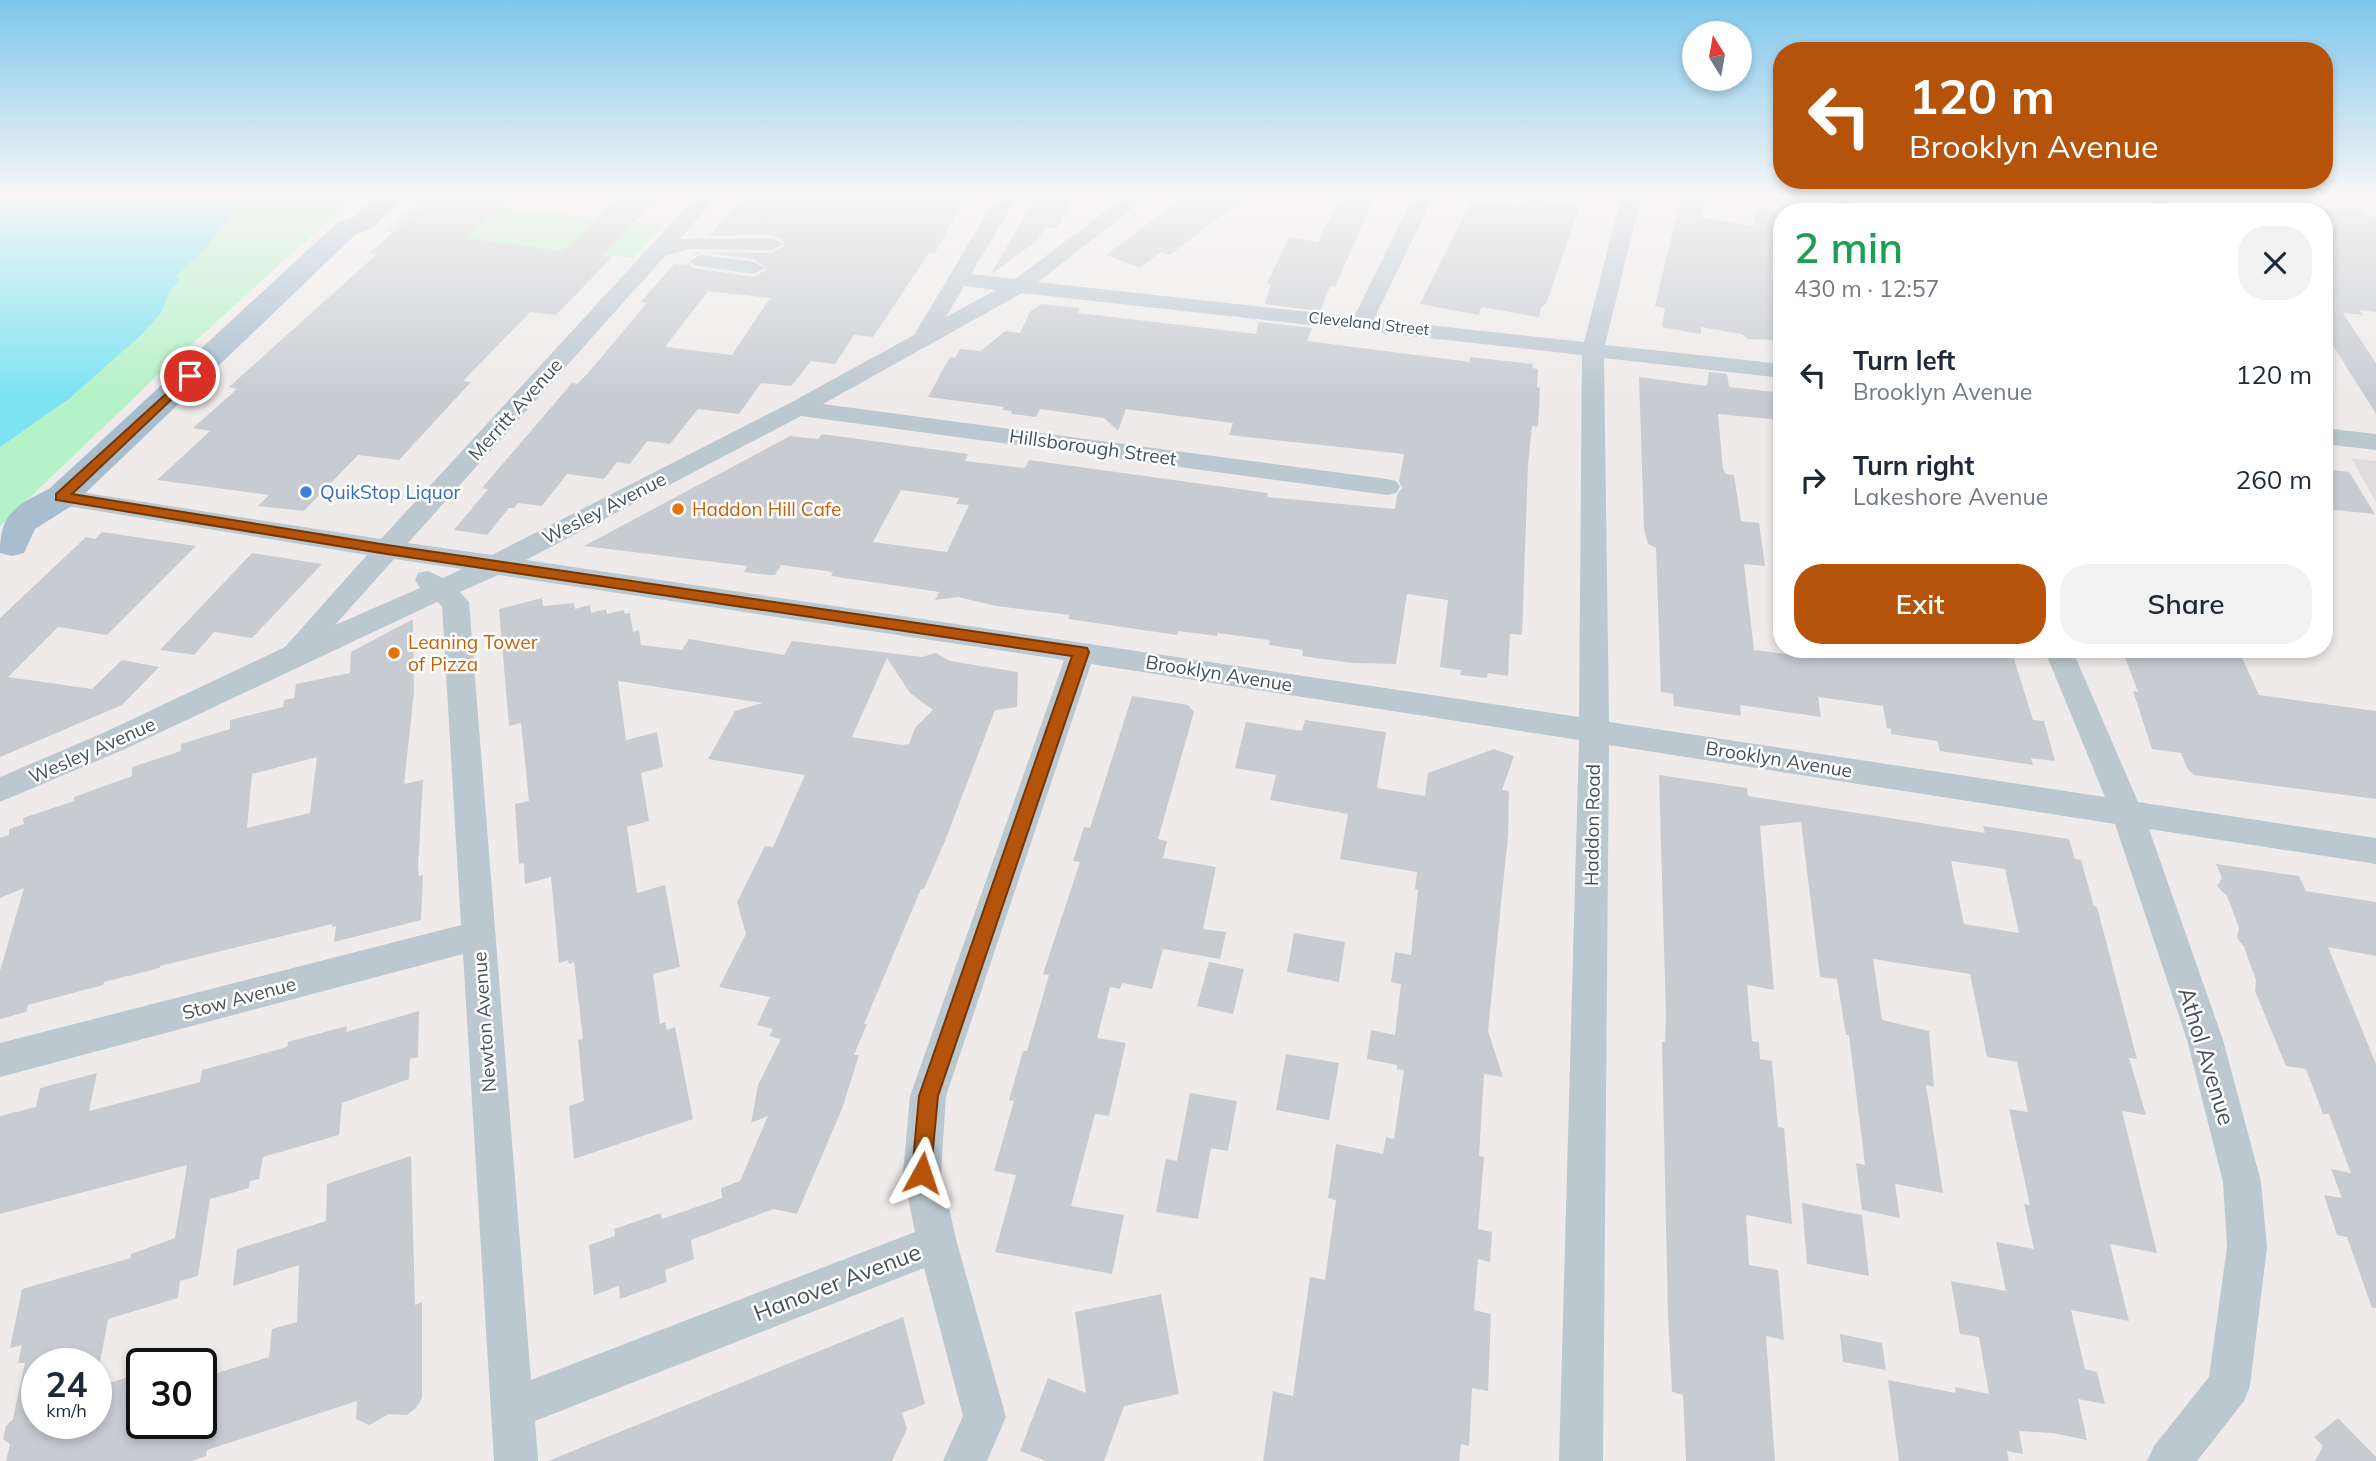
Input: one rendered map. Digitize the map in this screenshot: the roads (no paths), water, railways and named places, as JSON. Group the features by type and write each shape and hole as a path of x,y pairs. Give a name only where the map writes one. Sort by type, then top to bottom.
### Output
{"main road":[{"path":"6,550 36,533 55,515 61,497 312,261"}],"street":[{"name":"Merritt Avenue","path":"292,656 650,261"},
{"path":"701,261 754,268"},
{"path":"919,343 968,261"},
{"name":"Wesley Avenue","path":"0,790 114,741 292,656 495,565 919,343 1019,286 1052,261"},
{"path":"1362,322 1392,261"},
{"name":"Haddon Road","path":"1581,1461 1594,731 1593,349 1615,261"},
{"name":"Cleveland Street","path":"957,279 1362,322 1773,370"},
{"name":"Hillsborough Street","path":"798,408 1387,487"},
{"path":"2333,437 2376,442"},
{"name":"Brooklyn Avenue","path":"61,497 387,550 1082,652 2376,851"},
{"path":"387,550 441,590"},
{"name":"Newton Avenue","path":"441,590 454,602 514,1408 514,1460"},
{"name":"Hanover Avenue","path":"514,1408 937,1243 922,1173 928,1096 1082,652"},
{"name":"Athol Avenue","path":"2061,658 2127,812 2205,1040 2242,1182 2247,1247 2229,1386 2168,1461"},
{"name":"Stow Avenue","path":"0,1060 478,935"},
{"path":"937,1243 985,1417 965,1461"}],"water":[{"path":"0,261 192,261 175,276 180,280 170,290 161,313 141,335 70,398 0,447"}],"place":[{"name":"QuikStop Liquor","path":"306,492"},
{"name":"Haddon Hill Cafe","path":"678,509"},
{"name":"Leaning Tower of Pizza","path":"394,653"}]}
